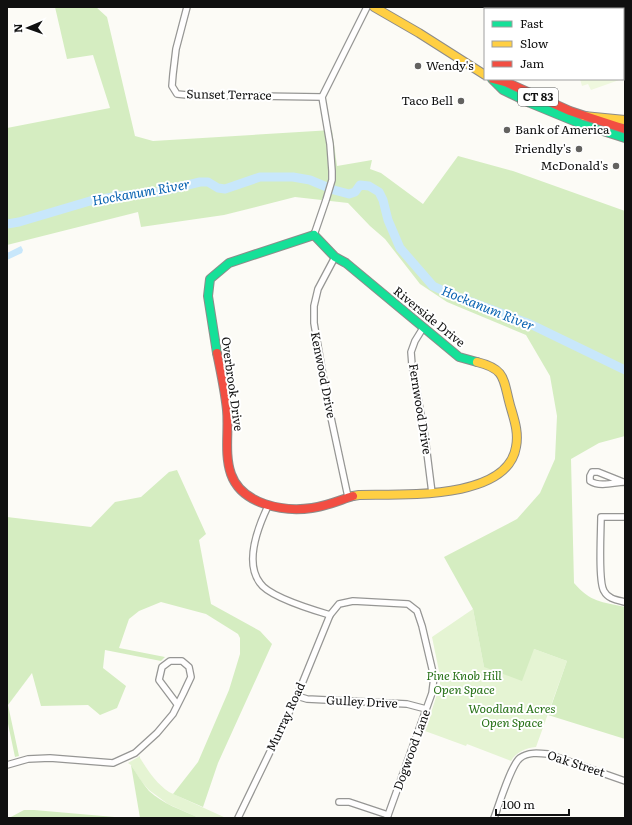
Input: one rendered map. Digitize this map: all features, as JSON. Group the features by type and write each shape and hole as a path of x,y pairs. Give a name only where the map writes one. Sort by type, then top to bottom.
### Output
{"main road":[{"path":"374,7 413,29 484,74"},
{"name":"CT 83","path":"493,80 503,90 567,120 625,138"},
{"name":"CT 83","path":"496,80 508,83 553,104 584,116 625,126"},
{"path":"616,136 625,126"},
{"name":"Riverside Drive","path":"314,235 335,256 346,263 459,357 490,365 498,370 504,382 517,432 516,448 509,463 499,474 485,482 447,492 366,495 348,498"},
{"name":"Overbrook Drive","path":"314,235 229,263 216,272 210,279 208,296 227,411 229,461 232,474 240,489 252,498 268,506 303,510 348,498"}],"street":[{"name":"Sunset Terrace","path":"187,7 176,49 173,74 172,86 177,94 187,96 322,97"},
{"path":"314,235 330,189 332,171 322,97 367,7"},
{"name":"Kenwood Drive","path":"335,256 318,289 314,306 314,323 327,399 348,498"},
{"name":"Fernwood Drive","path":"423,328 415,341 411,352 425,437 432,493"},
{"path":"592,472 598,472 624,482 595,484 590,481 590,476 592,472"},
{"path":"268,506 262,518 252,553 254,571 260,584 285,599 330,615"},
{"path":"625,517 601,517 601,580 603,591 608,596 625,602"},
{"name":"Dogwood Lane","path":"330,615 339,604 353,601 408,604 417,611 422,626 434,678 432,694 388,817"},
{"name":"Murray Road","path":"238,818 297,696 330,615"},
{"path":"7,765 28,759 50,758 113,764 135,753 158,733 173,714 191,676 189,667 182,661 170,661 162,667 159,680 177,704"},
{"name":"Gulley Drive","path":"297,696 307,699 407,704 426,709"},
{"name":"Oak Street","path":"494,818 514,766 520,758 527,754 548,754 625,781"},
{"path":"339,802 349,802 388,817"}],"green space":[{"path":"55,7 96,7 107,17 135,136 153,141 332,130 337,166 372,160 370,169 381,173 423,204 458,156 513,171 625,211 625,436 599,443 571,459 574,583 591,598 625,607 625,739 548,715 567,661 534,649 522,681 484,667 473,609 444,557 517,519 540,493 555,459 557,416 550,376 526,335 447,302 420,284 385,239 348,203 295,197 224,215 141,227 138,212 7,245 7,128 110,108 93,55 67,59"},
{"path":"580,80 619,80 591,90 588,84 582,86"},
{"path":"177,470 206,534 199,540 211,604 260,631 272,644 218,763 203,807 173,794 198,762 229,690 240,654 240,638 238,634 206,614 161,602 139,611 129,619 119,648 165,657 161,661 105,650 103,668 126,686 117,708 100,715 88,705 41,706 32,673 8,705 19,756 15,757 7,719 7,517 91,527 115,502 141,497 169,472"},
{"path":"473,609 484,667 534,649 567,661 536,747 522,751 511,761 467,744 466,746 425,731 440,685 440,676 432,637"},
{"path":"140,756 153,777 169,792 226,818 199,818 168,804 149,790 128,763"},
{"path":"131,765 146,788 154,796 199,818 140,818"},
{"path":"24,810 34,810 126,818 9,818"}],"water":[{"path":"21,246 23,250 22,253 7,260 7,253"}],"waterway":[{"name":"Hockanum River","path":"7,224 19,222 90,201 158,192 200,182 208,182 218,188 225,189 260,177 293,177 310,180 334,190 349,194 355,192 360,185 369,186 379,192 383,200 388,220 400,248 433,286 450,294 530,324 625,370"}],"traffic: fast":[{"path":"493,80 503,90 530,103 581,124 625,138"},
{"path":"314,235 335,257 346,263 459,357 477,362"},
{"path":"217,353 208,296 210,279 229,263 314,235"}],"traffic: slow":[{"path":"374,7 419,33 484,74"},
{"path":"584,116 625,120"},
{"path":"353,496 424,494 450,491 473,486 493,477 508,465 516,447 517,436 504,382 502,376 493,368 477,362"}],"traffic: jam":[{"path":"497,80 508,83 570,111 625,129"},
{"path":"217,353 227,410 227,450 229,466 236,485 244,493 265,504 289,509 318,507 353,496"}],"place":[{"name":"Wendy's","path":"418,66"},
{"name":"Taco Bell","path":"461,101"},
{"name":"Bank of America","path":"507,130"},
{"name":"Friendly's","path":"579,149"},
{"name":"McDonald's","path":"616,166"}],"park label":[{"name":"Pine Knob Hill Open Space","path":"464,683"},
{"name":"Woodland Acres Open Space","path":"512,716"}]}
